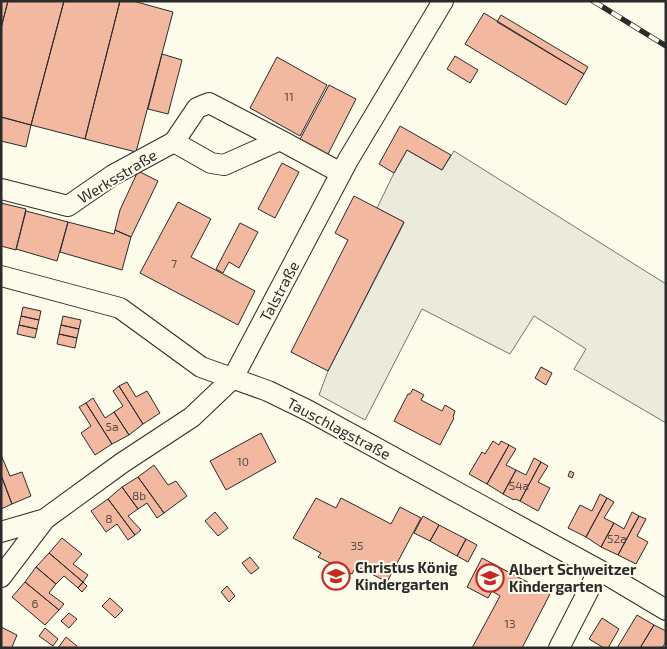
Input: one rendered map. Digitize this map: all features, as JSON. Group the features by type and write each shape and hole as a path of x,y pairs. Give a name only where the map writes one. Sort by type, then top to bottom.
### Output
{"street":[{"name":"Talstraße","path":"1,578 45,519 122,463 192,418 232,378 341,174 443,1"},
{"name":"Werksstraße","path":"1,189 68,206 113,175 174,142 197,108 209,103 341,174"},
{"name":"Werksstraße","path":"174,142 210,163 224,166 280,140"},
{"name":"Tauschlagstraße","path":"1,276 120,308 201,367 268,391 310,411 599,570 666,610"},
{"name":"Talstraße","path":"1,532 45,519"},
{"path":"559,648 599,570"}],"shaded area":[{"path":"407,150 442,170 454,151 666,284 666,423 574,369 586,349 534,316 510,354 422,309 365,420 319,395 328,371 404,223 377,208"}],"building":[{"path":"1,1 8,1 1,28"},
{"path":"8,1 64,1 31,125 1,117 1,28"},
{"path":"64,1 120,1 85,139 31,125"},
{"path":"120,1 133,1 173,12 136,152 85,139"},
{"path":"484,13 584,74 566,105 465,44"},
{"path":"501,15 588,67 584,74 497,22"},
{"path":"162,54 182,60 168,114 148,109"},
{"path":"455,56 478,70 470,83 447,69"},
{"path":"277,57 327,85 300,136 250,108"},
{"path":"329,85 356,99 327,156 299,141"},
{"path":"1,117 31,125 26,147 1,141"},
{"path":"400,126 451,155 442,170 407,150 394,173 379,164"},
{"path":"282,163 299,172 275,218 258,209"},
{"path":"138,171 158,181 131,237 115,230 120,210"},
{"path":"354,196 404,222 328,371 291,352 348,240 335,233"},
{"path":"178,202 211,219 191,257 255,291 238,325 140,273"},
{"path":"1,203 26,209 16,250 1,246"},
{"path":"26,211 68,222 57,261 16,249"},
{"path":"68,222 114,234 115,230 131,237 122,270 60,252"},
{"path":"240,223 258,232 239,268 229,262 223,273 216,269"},
{"path":"23,307 41,311 39,320 21,316"},
{"path":"21,316 39,320 37,329 19,325"},
{"path":"63,316 81,320 79,329 61,325"},
{"path":"19,325 37,329 35,338 17,334"},
{"path":"61,325 79,329 77,338 59,334"},
{"path":"59,334 77,338 75,348 57,344"},
{"path":"541,367 552,373 546,385 535,378"},
{"path":"127,382 136,397 147,391 160,413 143,424 119,386"},
{"path":"119,386 143,424 129,435 114,412 123,406 113,391"},
{"path":"413,389 424,395 421,400 442,411 445,405 455,411 454,418 440,445 394,421 408,394"},
{"path":"93,398 105,418 114,412 129,435 112,444 86,403"},
{"path":"86,403 112,444 95,455 81,433 91,426 79,407"},
{"path":"261,433 276,462 226,490 210,461"},
{"path":"493,441 499,445 501,441 509,445 487,484 469,474 482,452 485,454"},
{"path":"509,445 516,449 506,465 516,470 503,494 487,484"},
{"path":"1,455 10,476 22,472 31,496 12,504 1,475"},
{"path":"534,458 541,462 520,501 503,494 516,470 526,475"},
{"path":"541,462 548,466 538,482 550,488 538,511 520,501"},
{"path":"154,465 168,485 176,481 187,496 164,513 138,477"},
{"path":"570,471 574,473 572,478 568,476"},
{"path":"1,475 12,504 1,509"},
{"path":"138,477 164,513 157,518 147,503 138,509 122,487"},
{"path":"122,487 138,509 128,516 141,530 135,535 108,499"},
{"path":"600,494 607,498 586,537 568,528 580,505 592,511"},
{"path":"316,498 336,508 341,498 391,524 400,507 421,518 387,582 356,566 352,574 318,557 321,553 293,538"},
{"path":"607,498 614,502 604,518 614,523 601,547 586,537"},
{"path":"108,499 135,535 128,540 117,524 106,532 91,511"},
{"path":"215,512 228,528 218,536 205,521"},
{"path":"632,512 639,516 618,555 601,547 614,523 624,529"},
{"path":"423,516 439,525 430,541 414,533"},
{"path":"639,516 646,519 637,536 648,542 636,564 618,555"},
{"path":"439,525 466,539 457,556 430,541"},
{"path":"62,538 82,554 73,564 88,575 83,582 49,553"},
{"path":"466,539 477,545 468,562 457,556"},
{"path":"49,553 83,582 78,588 64,576 56,584 36,567"},
{"path":"250,557 259,568 251,574 242,563"},
{"path":"482,558 550,594 522,648 472,648 500,596 492,591 488,598 467,587"},
{"path":"36,567 56,584 49,593 64,604 59,610 25,582"},
{"path":"25,582 59,610 45,625 12,597"},
{"path":"83,582 87,586 82,592 78,588"},
{"path":"227,586 235,596 229,602 221,592"},
{"path":"110,598 123,610 115,618 102,606"},
{"path":"69,613 77,619 69,628 61,621"},
{"path":"637,615 654,625 640,648 617,648"},
{"path":"602,618 619,629 608,648 604,648 589,639"},
{"path":"654,625 666,631 666,642 662,648 640,648"},
{"path":"1,627 17,635 12,647 14,648 1,648"},
{"path":"45,628 58,639 53,646 39,636"},
{"path":"66,637 77,646 76,648 58,648"}],"railway":[{"path":"593,1 666,46"}],"place":[{"name":"Christus König Kindergarten","path":"336,576"},
{"name":"Albert Schweitzer Kindergarten","path":"490,578"}]}
